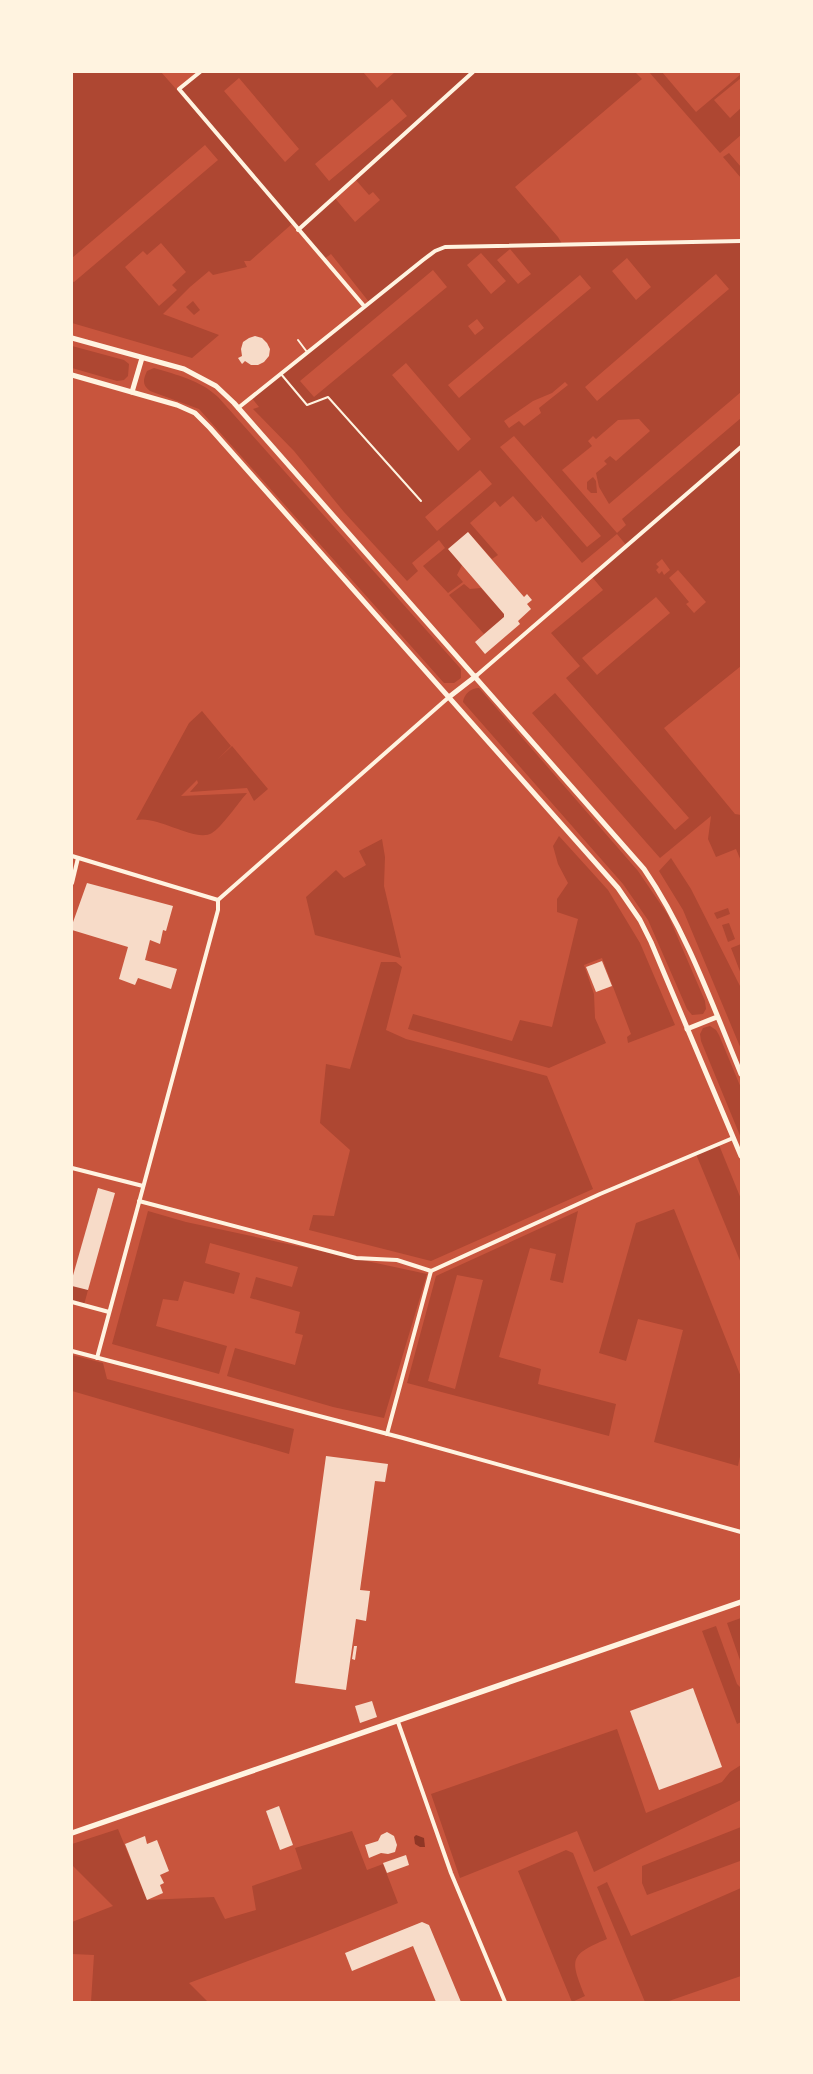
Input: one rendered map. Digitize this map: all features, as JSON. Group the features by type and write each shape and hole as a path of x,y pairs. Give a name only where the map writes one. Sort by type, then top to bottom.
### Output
{"main road":[{"path":"72,1833 398,1722 741,1602"}],"street":[{"path":"200,72 179,89 364,306"},
{"path":"298,230 473,72"},
{"path":"238,408 364,306 435,251 445,247 741,241"},
{"path":"72,338 184,369 216,386 238,408 476,676 644,869 667,903 680,928 741,1074"},
{"path":"132,392 142,358"},
{"path":"72,375 183,407 195,413 210,428 618,888 640,920 741,1156"},
{"path":"97,1358 218,910 218,900 449,697 476,676 741,447"},
{"path":"72,856 218,900"},
{"path":"72,883 78,858"},
{"path":"687,1029 717,1018"},
{"path":"139,1201 356,1258 397,1260 431,1271 600,1194 734,1138"},
{"path":"72,1168 143,1186"},
{"path":"387,1434 431,1271"},
{"path":"72,1302 109,1312"},
{"path":"72,1352 387,1434 741,1532"},
{"path":"398,1722 451,1873 504,2002"}],"lane":[{"path":"298,340 307,352"},
{"path":"281,373 307,406 328,397 421,501"}],"shaded area":[{"path":"72,72 161,72 214,132 179,89 200,72 363,72 377,88 395,72 635,72 642,79 515,187 558,237 562,244 741,241 741,392 609,504 599,487 596,473 607,464 604,461 610,456 616,461 650,431 639,419 618,420 596,439 593,436 588,441 592,446 562,470 617,533 626,525 622,519 741,418 741,666 664,728 735,814 741,815 741,861 736,849 716,857 708,839 711,816 660,858 532,713 555,693 675,830 689,818 566,678 580,666 551,633 603,590 592,577 627,546 617,534 582,563 541,515 542,518 536,522 513,496 500,507 495,501 470,523 498,555 492,559 468,532 448,549 462,565 457,575 463,582 448,593 423,566 445,548 439,540 412,563 418,571 407,581 344,512 294,451 253,409 259,407 251,397 369,302 331,254 324,259 293,223 250,261 244,261 247,267 213,275 209,271 190,287 163,314 219,335 192,358 72,323 72,281 74,282 218,160 205,145 72,258","holes":["239,78 299,149 285,162 224,91","392,99 407,116 329,181 315,164","355,179 369,195 373,192 380,200 355,222 334,197","161,243 186,272 172,285 177,290 159,306 125,267 143,251 147,255","510,249 531,274 518,284 497,260","481,253 506,281 491,294 467,265","627,258 651,287 636,300 612,271","433,270 447,287 314,397 300,381","716,274 729,289 597,401 585,387","580,275 591,288 459,398 448,385","477,319 484,328 475,335 468,326","406,363 471,439 458,451 392,375","565,382 568,385 539,408 541,413 524,426 519,421 509,428 504,421 533,401 552,393","514,436 601,536 587,547 500,447","480,470 492,484 437,531 425,517","662,559 670,570 664,575 662,571 659,574 656,570 659,567 656,564","678,570 706,602 694,613 686,604 689,602 669,578","656,597 670,613 597,675 582,658"]},
{"path":"649,72 662,72 696,112 741,74 741,78 714,100 730,118 741,108 741,135 720,153"},
{"path":"729,153 741,167 741,178 723,157"},
{"path":"193,301 200,310 194,315 186,307"},
{"path":"72,346 124,360 129,364 128,376 124,380 117,381 72,368"},
{"path":"154,368 196,382 204,386 218,397 461,669 461,678 454,683 444,683 199,409 147,389 144,382 147,371"},
{"path":"593,477 596,481 597,493 591,493 587,489 587,482"},
{"path":"464,584 470,589 481,588 504,614 504,617 484,634 449,595"},
{"path":"479,688 638,871 668,915 705,1001 706,1009 703,1014 692,1015 687,1009 648,920 623,884 463,702 468,692"},
{"path":"202,711 231,746 217,760 232,746 268,789 254,801 247,788 190,792 198,783 197,780 181,796 247,793 216,830 205,835 187,832 155,821 136,820 189,723"},
{"path":"559,836 608,890 640,943 675,1025 628,1043 627,1037 631,1034 602,958 584,965 594,994 595,1018 606,1043 549,1068 408,1029 413,1014 512,1041 520,1020 552,1027 578,919 557,912 557,899 568,883 558,864 553,846"},
{"path":"382,839 385,857 384,886 401,958 315,935 306,897 336,870 344,878 366,865 359,851"},
{"path":"671,858 691,889 741,988 741,1049 683,910 659,871"},
{"path":"728,908 730,914 717,919 714,913"},
{"path":"729,923 735,939 728,942 722,925"},
{"path":"741,944 741,974 731,948"},
{"path":"381,962 396,962 402,967 386,1030 406,1039 547,1076 593,1189 431,1261 309,1230 313,1215 334,1216 350,1150 320,1123 326,1064 350,1069"},
{"path":"710,1026 716,1030 719,1035 741,1088 741,1138 701,1041 700,1034 703,1028"},
{"path":"719,1145 741,1199 741,1263 696,1154"},
{"path":"674,1209 741,1377 741,1452 738,1466 654,1442 683,1330 638,1319 626,1361 599,1353 636,1223"},
{"path":"148,1211 186,1222 427,1274 384,1418 333,1407 227,1376 235,1348 295,1365 303,1335 295,1333 300,1312 250,1298 256,1277 292,1287 298,1267 210,1243 205,1263 240,1273 234,1294 184,1281 178,1301 163,1299 156,1326 227,1346 219,1374 112,1344"},
{"path":"578,1211 563,1283 550,1280 556,1254 530,1248 499,1357 541,1369 538,1384 616,1404 609,1436 407,1383 436,1276","holes":["457,1275 483,1280 455,1389 428,1381"]},
{"path":"72,1285 88,1290 84,1305 72,1302"},
{"path":"72,1355 103,1363 107,1379 294,1429 289,1454 72,1391"},
{"path":"741,1618 741,1663 727,1623"},
{"path":"716,1626 737,1684 741,1688 741,1722 737,1724 702,1631"},
{"path":"617,1729 646,1813 722,1782 730,1772 741,1765 741,1800 594,1872 577,1831 460,1878 431,1794"},
{"path":"741,1827 741,1863 740,1861 647,1895 642,1883 642,1866"},
{"path":"118,1829 147,1900 214,1897 225,1919 256,1910 252,1886 302,1869 295,1848 352,1831 367,1870 383,1864 398,1903 189,1983 208,2002 91,2002 94,1955 72,1954 72,1922 113,1906 72,1865 72,1844"},
{"path":"416,1835 424,1838 425,1847 420,1847 415,1844 414,1837"},
{"path":"566,1850 573,1853 607,1939 585,1949 579,1954 575,1966 585,1996 572,2002 518,1871"},
{"path":"607,1882 631,1936 741,1888 741,1976 666,2002 645,2002 597,1887"}],"building":[{"path":"255,336 262,338 267,343 270,349 269,356 264,362 258,365 251,365 245,361 242,364 238,358 242,356 241,349 243,342"},
{"path":"468,532 524,597 527,594 532,600 527,604 531,609 518,621 520,624 485,654 475,642 504,617 504,614 448,549"},
{"path":"87,883 173,906 166,931 163,930 160,944 150,940 145,960 177,969 171,989 138,978 135,985 119,979 128,947 72,930 72,925"},
{"path":"602,961 612,986 596,992 586,967"},
{"path":"98,1188 115,1193 88,1290 72,1286 72,1279"},
{"path":"326,1456 388,1464 385,1482 375,1481 360,1590 370,1591 366,1621 356,1619 346,1690 295,1683"},
{"path":"354,1646 357,1646 355,1660 352,1659"},
{"path":"693,1688 722,1767 659,1790 630,1711"},
{"path":"372,1701 377,1717 360,1723 355,1706"},
{"path":"279,1806 293,1845 280,1850 266,1811"},
{"path":"387,1832 394,1836 397,1845 395,1852 388,1854 381,1853 369,1858 365,1845 378,1841 381,1835"},
{"path":"145,1836 147,1844 157,1840 169,1871 160,1875 164,1883 160,1885 163,1893 147,1900 125,1844"},
{"path":"406,1855 409,1865 387,1873 383,1863"},
{"path":"422,1922 429,1925 461,2002 436,2002 413,1946 352,1971 345,1953"}]}
